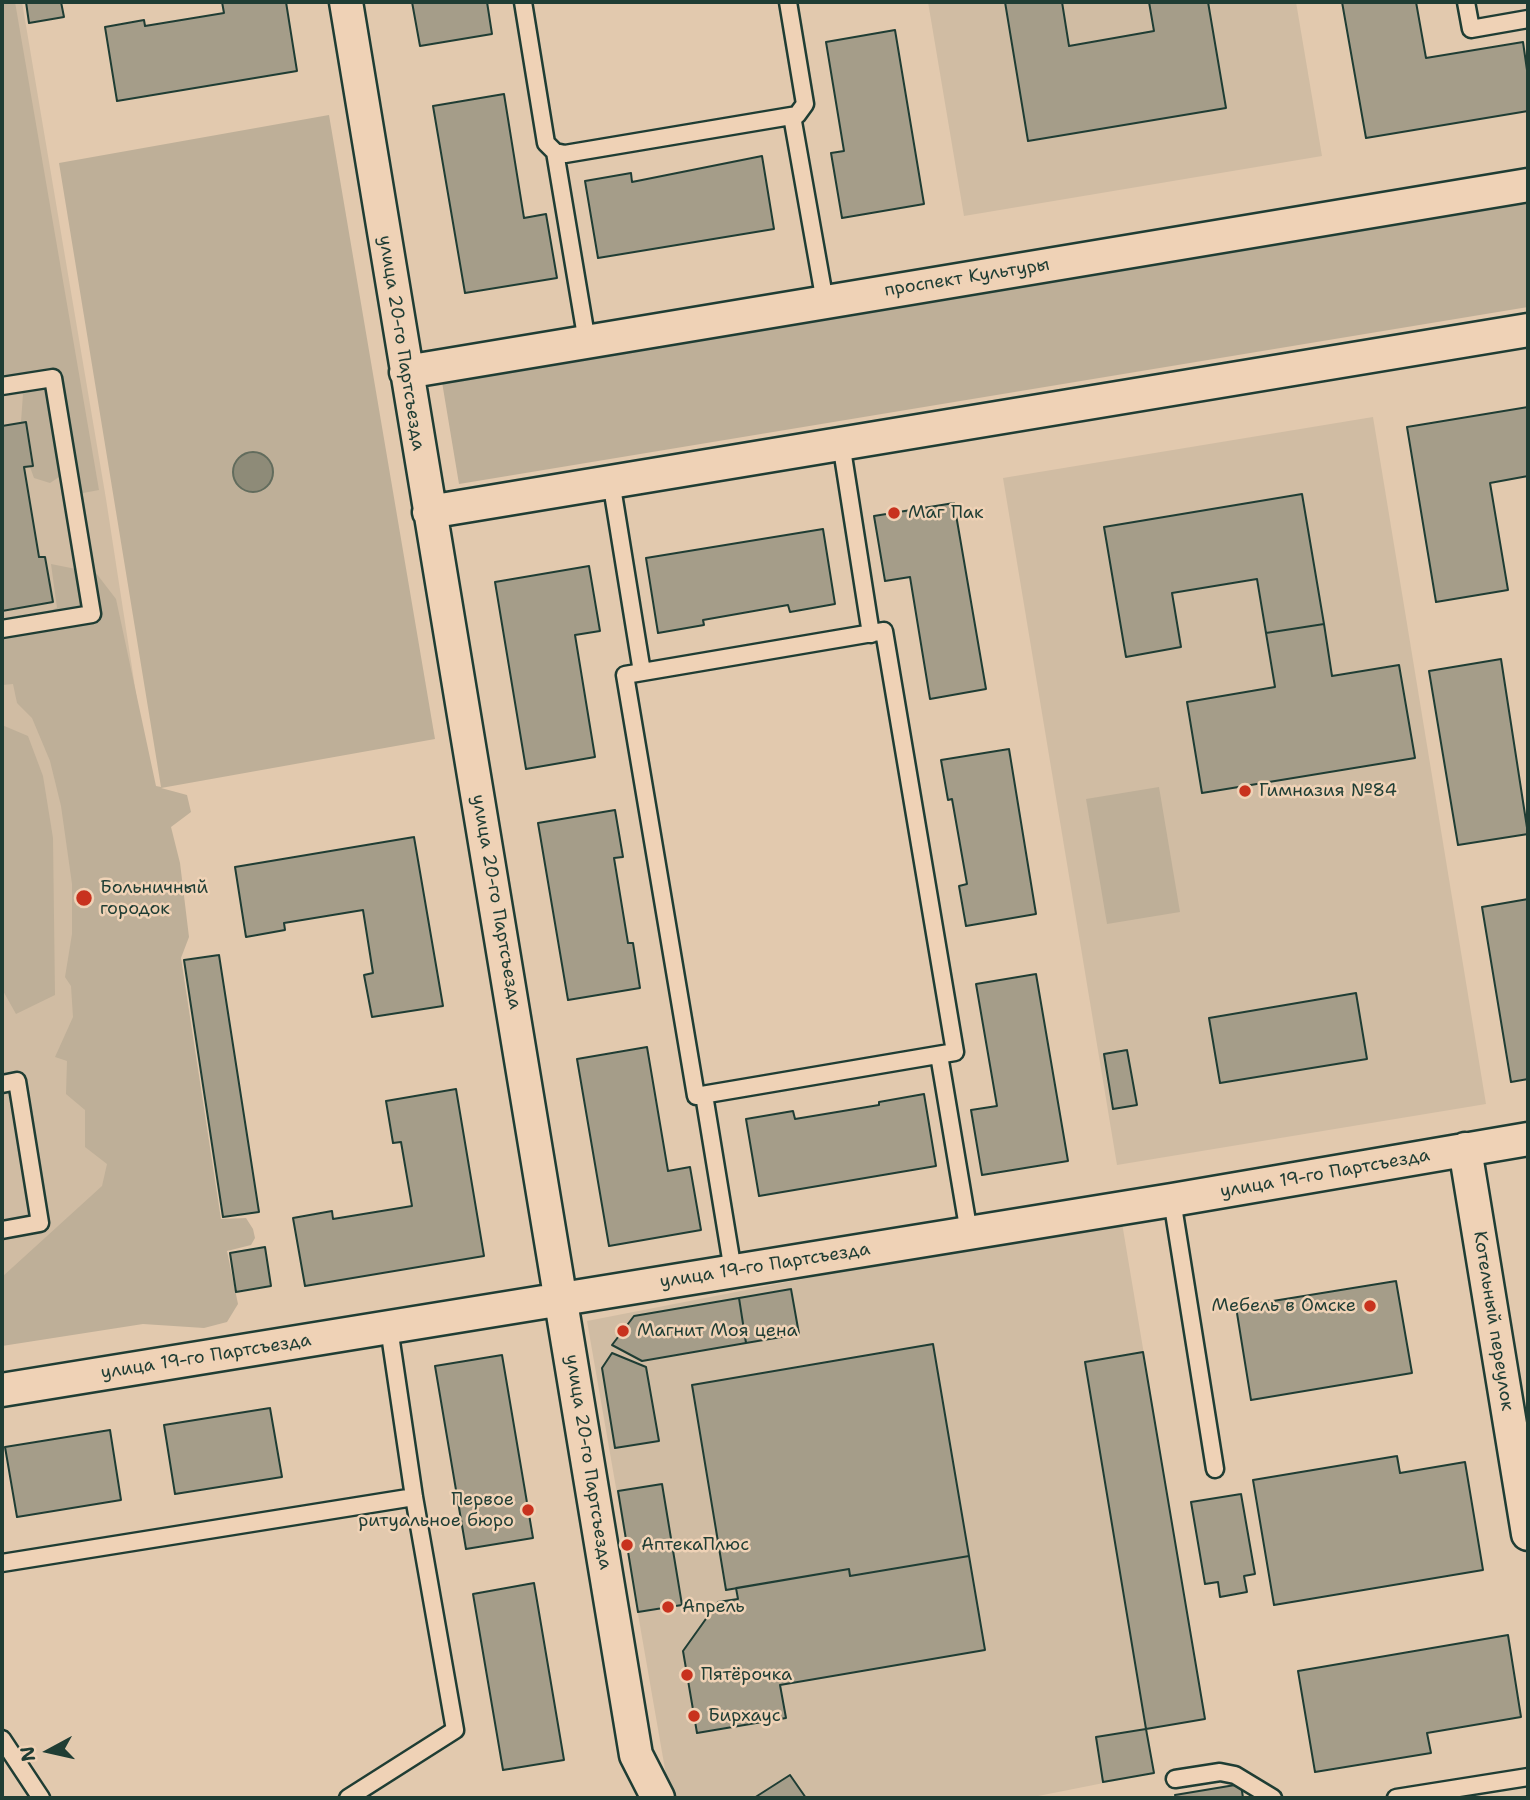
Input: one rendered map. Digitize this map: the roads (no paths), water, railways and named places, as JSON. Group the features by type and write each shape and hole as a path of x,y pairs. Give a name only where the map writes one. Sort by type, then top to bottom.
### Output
{"street":[{"name":"улица 20-го Партсъезда","path":"346,2 636,1755 658,1798"},
{"name":"проспект Культуры","path":"406,372 1528,185"},
{"path":"429,512 1528,330"},
{"name":"улица 19-го Партсъезда","path":"2,1390 1172,1200 1528,1139"},
{"name":"Котельный переулок","path":"1465,1149 1528,1534"}],"lane":[{"path":"523,2 546,143 555,152 565,154 797,115 805,104 788,2"},
{"path":"1466,2 1471,29 1528,19"},
{"path":"792,116 825,302"},
{"path":"555,152 587,342"},
{"path":"2,386 53,378 92,614 2,629"},
{"path":"841,443 871,634"},
{"path":"611,481 642,672"},
{"path":"884,631 955,1052 695,1096 625,676 642,672 884,631"},
{"path":"939,1055 969,1233"},
{"path":"2,1084 16,1081 40,1223 2,1230"},
{"path":"704,1095 733,1271"},
{"path":"1172,1200 1215,1469"},
{"path":"348,1798 455,1730 414,1497 389,1328"},
{"path":"2,1563 414,1497"},
{"path":"2,1740 41,1798"},
{"path":"1175,1780 1220,1772 1235,1775 1273,1798"},
{"path":"1396,1798 1528,1777"}],"place":[{"name":"Маг Пак","path":"894,513"},
{"name":"Гимназия №84","path":"1245,791"},
{"name":"Больничный городок","path":"84,898"},
{"name":"Мебель в Омске","path":"1370,1306"},
{"name":"Магнит Моя цена","path":"623,1331"},
{"name":"Первое ритуальное бюро","path":"528,1510"},
{"name":"АптекаПлюс","path":"627,1545"},
{"name":"Апрель","path":"668,1607"},
{"name":"Пятёрочка","path":"687,1675"},
{"name":"Бирхаус","path":"694,1716"}]}
